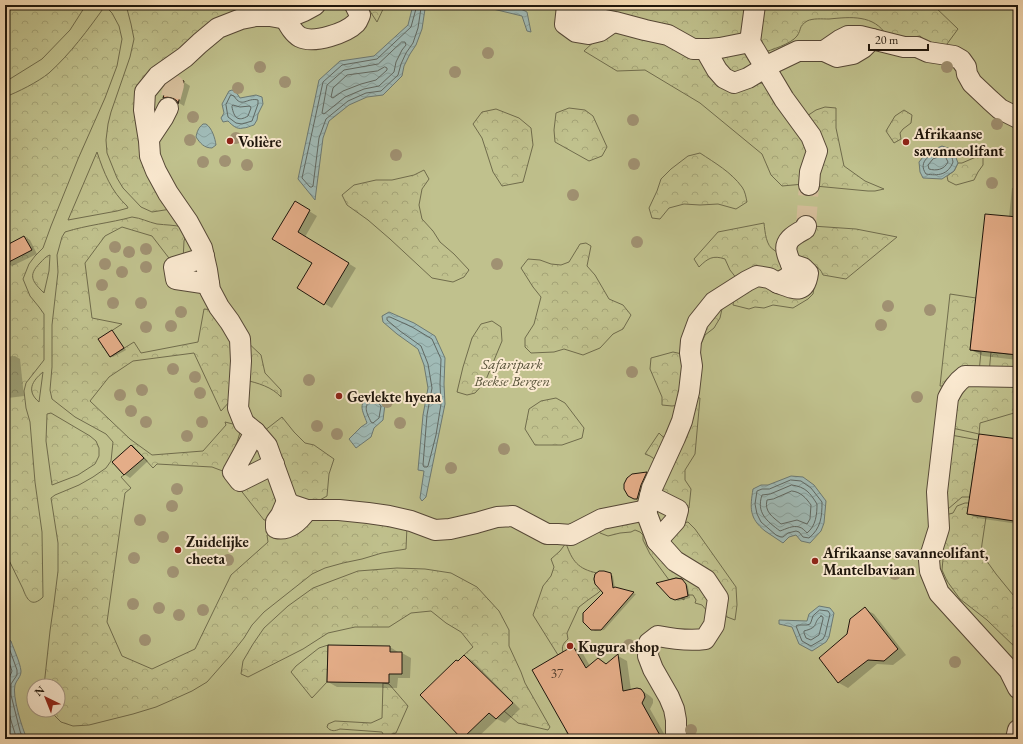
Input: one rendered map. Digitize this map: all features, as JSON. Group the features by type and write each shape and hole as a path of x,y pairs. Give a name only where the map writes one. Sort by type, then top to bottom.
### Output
{"street":[{"path":"315,5 285,18 270,16 254,10 241,19 218,28 185,57 162,81 145,92 144,110 149,139 150,156 168,194 188,222 202,248 210,290 219,307 240,339 242,361 238,408 244,423 267,446 287,501 292,505 306,510 368,512 411,521 435,530 456,527 497,517 513,516 547,534 571,535 602,519 648,503 678,510 675,521 658,541"},
{"path":"285,18 292,30 301,38 311,39 327,37 344,31 357,22 360,14 355,5"},
{"path":"755,5 750,42 784,99 811,136 817,151 810,172 809,185"},
{"path":"566,6 590,17 668,35 694,49 720,48 750,42"},
{"path":"705,49 717,70 724,78 734,83 748,78 765,67 798,51 824,51 848,36 860,36 904,47 917,47 928,52 954,56 961,60 966,67 967,74 972,83 1000,109 1018,118"},
{"path":"149,139 168,108"},
{"path":"676,739 676,720 674,709 653,669 648,656 649,643 658,636 695,640 705,639 714,625 718,598 706,580 675,561 658,541 646,512 648,503 652,488 676,438 682,421 690,385 692,366 690,353 691,342 698,322 714,302 757,276 769,278 778,283 788,277 793,269 786,252 787,242 794,235 805,229 806,226"},
{"path":"204,256 197,260 174,267 176,279 209,284"},
{"path":"1018,377 965,376 953,388 948,398 937,492 938,528 929,560 930,571 939,593 1009,670 1018,688"},
{"path":"254,432 233,472 240,482 274,464"},
{"path":"287,501 276,522 276,528 284,529 295,523 306,510"},
{"path":"1016,739 1018,730"}],"green space":[{"name":"Safaripark Beekse Bergen","path":"5,5 1018,5 1018,739 5,739"},
{"path":"5,5 86,5 70,30 42,59 5,82"},
{"path":"126,5 242,5 243,11 144,85 171,209 152,212 141,207 123,188 117,178 107,153 106,140 108,124 130,57 134,39"},
{"path":"366,5 385,5 377,22"},
{"path":"591,5 751,5 748,31 710,46 607,12"},
{"path":"761,5 933,5 958,29 947,44 939,50 934,48 920,36 907,38 887,36 882,29 875,24 861,18 815,19 804,23 797,36 790,42 762,53 758,48"},
{"path":"105,6 112,13 119,26 122,39 117,66 43,248 29,264 23,279 30,296 44,314 44,360 26,383 24,391 26,408 30,422 35,482 42,532 43,597 36,602 33,602 26,596 5,552 5,97 39,80 49,73 64,58"},
{"path":"623,31 649,41 662,41 698,56 755,84 766,84 812,152 804,184 782,186 771,175 762,154 700,103 645,70 617,71 584,51 601,36"},
{"path":"741,47 757,62 733,79 717,55"},
{"path":"825,107 836,108 836,128 844,166 865,181 884,189 868,191 815,186 804,118 816,110"},
{"path":"569,108 585,110 593,116 607,147 602,156 589,161 555,142 554,130 556,113"},
{"path":"496,109 519,118 531,128 533,145 523,182 502,186 493,172 482,138 473,124 482,112"},
{"path":"904,110 912,115 911,123 900,133 901,139 894,143 886,131 895,116"},
{"path":"97,152 109,181 128,208 68,220"},
{"path":"700,153 722,168 738,182 744,190 747,202 736,209 718,204 684,204 669,208 660,219 652,218 649,208 661,179 688,156"},
{"path":"983,156 983,165 974,180 956,185 948,181 947,176 954,171 958,163"},
{"path":"424,170 429,179 422,189 419,205 422,219 433,231 440,242 469,270 464,277 453,282 432,278 368,220 347,205 342,195 354,185 376,180 392,180 414,175"},
{"path":"132,217 157,224 183,227 187,231 184,241 183,261 172,262 152,236 122,227 105,236 85,263 92,318 122,324 99,339 110,357 134,342 141,353 198,342 204,309 215,310 237,344 231,400 221,411 194,353 133,361 109,377 90,401 130,439 152,455 203,451 226,425 225,422 233,424 241,429 228,473 212,467 157,464 153,468 132,445 113,462 124,475 121,477 131,488 125,493 107,622 122,656 152,669 195,649 231,575 268,542 267,535 292,528 321,517 407,526 406,549 382,553 343,563 325,568 312,574 264,612 252,625 229,657 207,682 192,691 156,707 133,714 89,725 73,726 61,722 57,718 66,718 66,678 45,678 58,571 58,543 51,498 79,485 106,468 111,461 113,442 106,434 75,417 52,399 50,390 52,367 52,325 58,272 57,255 65,232"},
{"path":"764,223 765,234 769,245 775,251 781,252 787,273 737,279 730,270 725,259 714,257 705,261 699,267 694,259 718,232"},
{"path":"812,226 856,229 897,237 846,279 823,275 817,267 800,264 791,244"},
{"path":"586,243 591,246 587,266 595,275 609,299 623,305 631,315 623,329 613,334 600,348 583,355 564,349 554,352 531,353 525,347 525,338 534,324 541,297 521,268 528,259 561,265 569,262 580,244"},
{"path":"50,255 49,271 44,293 34,282 33,275 36,268 47,256"},
{"path":"761,283 811,290 814,288 813,294 808,299 793,308 773,305 764,308 755,307 749,309 733,305 734,298"},
{"path":"950,294 976,298 970,350 981,352 979,372 948,386 940,386"},
{"path":"719,308 722,309 720,318 714,328 705,335 699,347 700,329"},
{"path":"492,321 501,327 502,341 485,382 475,393 467,395 457,392 472,338 481,324"},
{"path":"244,339 261,355 265,373 281,390 281,397 269,388 245,380"},
{"path":"673,352 682,354 685,361 680,405 662,405 662,397 650,369 651,358"},
{"path":"991,352 1018,355 1017,374 989,373"},
{"path":"43,372 39,402 33,394 32,386"},
{"path":"1018,383 1018,413 980,423 979,434 952,428 954,407 963,384"},
{"path":"695,397 700,398 695,454 685,470 685,480 691,489 689,508 682,507 659,497"},
{"path":"556,398 565,403 584,428 582,438 562,445 535,445 525,429 529,409 541,401"},
{"path":"51,413 90,436 96,441 99,448 99,456 95,464 78,475 52,485 46,441 47,414"},
{"path":"282,417 305,443 314,445 334,459 329,474 327,496 311,505 295,503 264,431"},
{"path":"659,433 666,438 656,460 645,454"},
{"path":"951,435 978,440 970,497 962,497 948,509 941,511"},
{"path":"273,472 281,503 272,520 264,520 239,488"},
{"path":"969,503 967,514 986,517 981,553 1018,601 1018,650 987,620 960,599 947,581 942,570 943,559 936,557 942,516 953,513 957,506"},
{"path":"635,516 709,589 708,612 702,605 695,603 696,600 693,595 687,595 684,597 684,600 681,598 685,595 682,579 676,578 669,580 650,554 643,540 643,535 640,532 635,530 608,536 600,533 598,529"},
{"path":"688,522 695,529 736,587 737,605 735,620 722,615 698,572 664,537 678,524"},
{"path":"566,543 573,559 580,566 597,573 594,580 597,586 602,589 579,607 567,633 568,639 564,643 562,650 563,652 558,655 533,615 543,586 551,576 554,567 551,559"},
{"path":"397,568 425,569 451,573 477,587 499,611 509,630 509,646 525,683 550,727 548,730 518,723 504,711 512,703 491,682 466,670 472,663 464,655 473,647 461,632 446,623 431,611 411,613 389,627 355,627 328,633 303,649 248,677 241,674 243,661 264,628 288,606 313,588 358,571"},
{"path":"328,645 327,682 312,698 291,672 296,666 319,648"},
{"path":"383,683 389,684 408,706 396,733 385,738 382,732 340,729 333,731 327,727 328,724 335,721 371,723 382,718"}],"water":[{"path":"413,5 428,5 425,9 422,29 416,45 404,66 402,76 383,95 367,97 349,105 329,121 323,138 315,200 298,179 319,80 340,61 374,56 408,25"},
{"path":"483,5 513,5 527,12 531,32 527,31 522,16"},
{"path":"232,90 236,92 240,98 256,95 262,97 263,104 254,125 246,128 237,128 228,121 223,122 221,118 224,113 222,104 229,91"},
{"path":"203,124 206,124 213,133 216,145 212,148 202,145 196,137 198,130"},
{"path":"942,146 951,149 955,155 958,163 954,171 942,179 923,178 920,172 919,162 927,152"},
{"path":"389,312 414,323 435,336 445,358 445,404 426,497 422,501 420,498 424,471 418,470 423,415 428,388 424,365 418,349 383,322 382,316"},
{"path":"372,394 378,396 385,404 383,420 374,428 371,437 356,448 349,439 367,423 362,407 364,401"},
{"path":"791,476 803,477 814,485 826,501 824,523 821,531 810,543 801,541 796,535 789,537 783,543 765,531 753,517 751,502 753,489"},
{"path":"819,606 830,608 834,613 829,637 826,642 812,651 799,644 792,627 779,624 779,620 807,621 809,614"},
{"path":"5,638 11,641 21,671 14,690 20,720 27,739 5,739"}],"building":[{"path":"175,78 184,81 178,104 173,98 163,98 167,84"},
{"path":"295,201 310,210 298,232 349,263 324,305 297,288 312,263 272,239"},
{"path":"985,214 1018,217 1018,355 970,350"},
{"path":"24,236 32,250 5,264 5,246"},
{"path":"112,330 124,348 110,357 98,339"},
{"path":"979,434 1018,439 1018,496 1014,521 967,514"},
{"path":"131,445 144,458 124,475 112,462"},
{"path":"647,472 637,499 628,496 624,489 624,484 627,478 632,474"},
{"path":"599,571 611,573 613,588 615,587 634,592 601,630 591,630 583,622 583,613 603,593 595,584 594,579 595,574"},
{"path":"676,578 682,579 686,584 688,596 675,600 670,598 656,583"},
{"path":"865,607 898,649 884,661 868,660 838,683 819,658 847,634 850,619"},
{"path":"328,645 390,646 390,652 402,652 402,674 389,674 389,683 327,682"},
{"path":"573,646 586,668 598,658 606,664 618,654 623,691 637,688 641,689 645,697 642,703 662,739 571,739 532,670"},
{"path":"464,655 513,703 496,719 489,713 462,739 420,695 456,660 458,661"}],"tunnel":[{"path":"167,83 174,85 168,108"},
{"path":"806,226 809,185"}],"place":[{"name":"Volière","path":"230,141"},
{"name":"Afrikaanse savanneolifant","path":"906,142"},
{"name":"Gevlekte hyena","path":"339,396"},
{"name":"Zuidelijke cheeta","path":"178,550"},
{"name":"Afrikaanse savanneolifant, Mantelbaviaan","path":"815,561"},
{"name":"Kugura shop","path":"570,646"}]}
